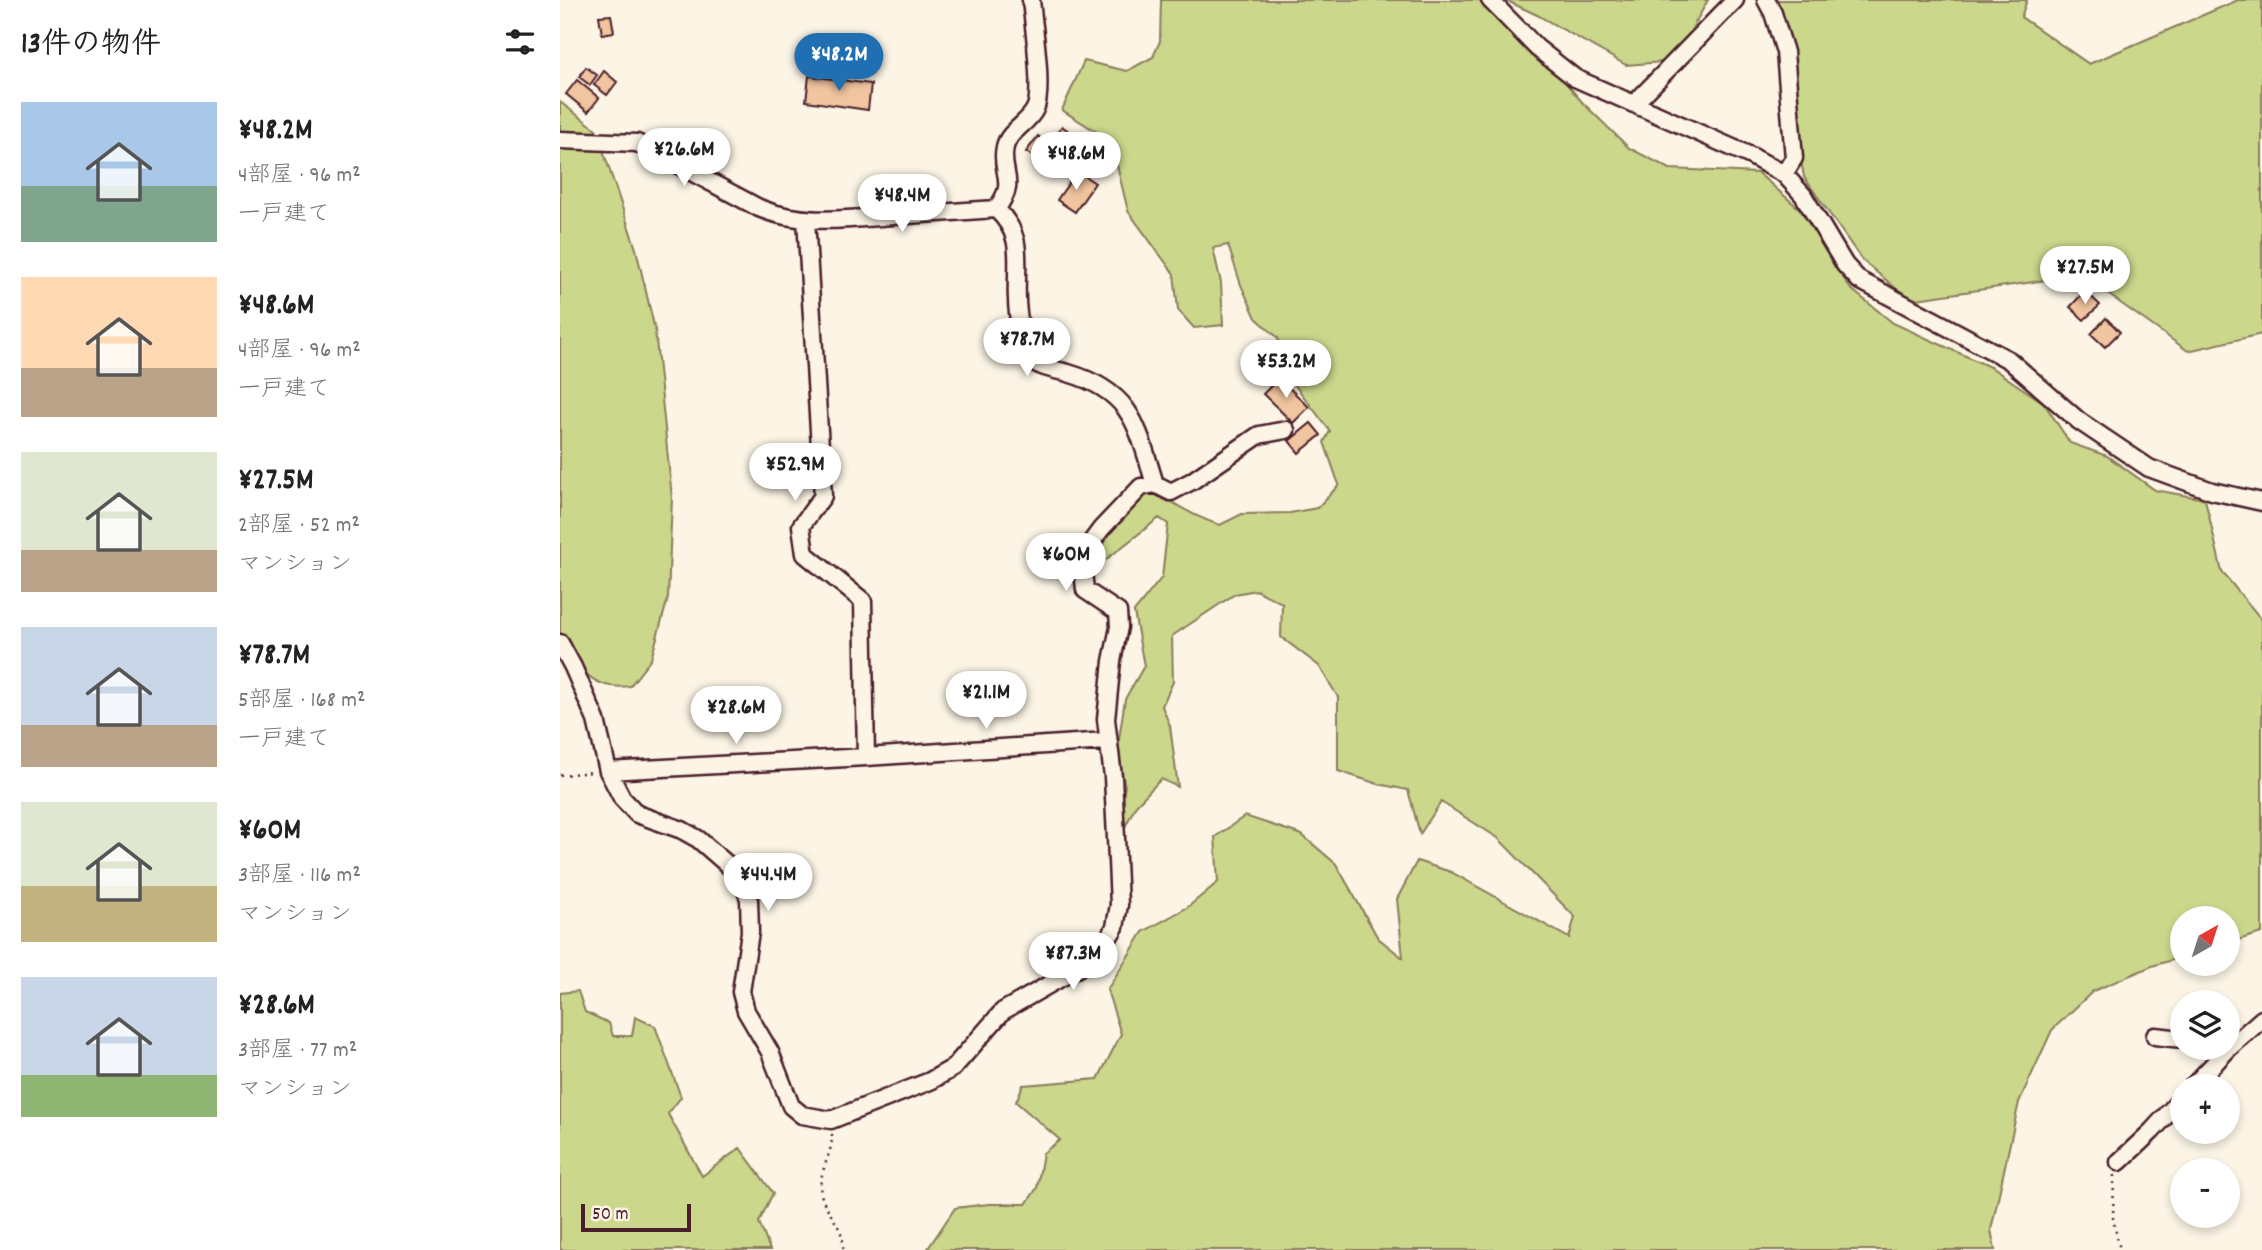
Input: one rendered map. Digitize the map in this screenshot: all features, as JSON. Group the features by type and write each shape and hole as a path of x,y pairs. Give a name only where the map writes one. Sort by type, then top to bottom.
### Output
{"street":[{"path":"996,209 1009,186 1004,150 1007,139 1036,108 1038,78 1031,0"},
{"path":"1490,0 1555,64 1575,78 1751,156 1784,174 1803,195 1845,265 1859,280 2009,360 2079,421 2149,468 2212,491 2262,502"},
{"path":"1634,104 1735,0"},
{"path":"1766,0 1773,13 1785,52 1794,158 1784,174"},
{"path":"560,140 637,143 773,214 806,219 846,220 996,209 1008,220 1016,239 1017,300 1023,347 1028,358 1045,367 1080,377 1111,392 1136,423 1155,484"},
{"path":"806,219 822,496 801,526 805,554 863,601 866,757"},
{"path":"560,643 596,720 608,771 622,798 637,814 698,839 728,864 743,882 749,899 750,932 741,992 746,1011 770,1052 792,1106 802,1115 831,1120 930,1081 953,1068 1003,1011 1079,968 1102,948 1115,927 1119,905 1113,777 1106,719 1119,626 1118,612 1085,590 1083,571 1087,548 1140,487 1155,484 1171,492 1192,481 1259,435 1286,430"},
{"path":"608,771 1107,741"},
{"path":"2240,1038 2262,1019"},
{"path":"2155,1037 2170,1039"},
{"path":"2204,1074 2217,1060"},
{"path":"2119,1162 2170,1110"}],"path":[{"path":"560,775 608,771"},
{"path":"831,1120 832,1144 820,1179 821,1195 843,1236 843,1250"},
{"path":"2119,1162 2113,1177 2112,1192 2113,1219 2120,1250"}],"green space":[{"path":"1161,0 1482,0 1554,69 1582,102 1629,148 1670,169 1758,173 1802,211 1850,288 1893,323 1992,368 2044,403 2070,443 2107,456 2155,490 2205,499 2222,572 2262,620 2262,933 2240,939 2240,906 2170,906 2170,961 2093,991 2052,1030 2019,1102 1991,1230 1995,1250 927,1250 955,1208 1026,1204 1037,1188 1043,1153 1060,1140 1016,1102 1023,1085 1098,1079 1121,1034 1107,990 1143,932 1188,907 1218,882 1215,837 1245,816 1302,835 1336,864 1378,938 1403,958 1397,899 1417,861 1451,872 1569,938 1575,917 1498,838 1441,802 1420,834 1408,790 1338,771 1338,697 1319,666 1281,637 1282,603 1256,590 1235,594 1172,636 1173,682 1162,706 1170,726 1178,787 1161,779 1136,805 1123,831 1119,818 1125,786 1117,752 1125,699 1144,666 1134,612 1162,577 1168,524 1159,518 1099,565 1100,552 1117,511 1152,488 1184,510 1220,525 1242,514 1290,513 1317,508 1339,485 1324,442 1330,431 1285,372 1278,338 1256,318 1241,285 1228,245 1213,248 1221,283 1223,325 1194,328 1178,310 1174,274 1128,211 1111,141 1062,110 1084,61 1127,71 1153,57 1160,41"},
{"path":"1505,0 1708,0 1674,61 1626,65"},
{"path":"1771,0 2027,0 2021,17 2089,64 2238,0 2262,0 2262,334 2188,351 2081,275 1910,300 1862,260 1804,177"},
{"path":"560,102 596,129 636,249 655,330 672,498 668,598 651,659 630,686 618,687 599,683 584,672 562,649 560,643"},
{"path":"578,991 585,1012 609,1023 613,1036 632,1036 635,1017 655,1026 681,1097 668,1114 702,1176 740,1148 773,1193 759,1222 770,1250 560,1250 560,993"}],"building":[{"path":"611,15 614,32 602,34 599,16"},
{"path":"586,67 597,75 590,85 579,77"},
{"path":"604,71 617,82 607,95 594,85"},
{"path":"809,76 871,84 868,110 806,101"},
{"path":"577,80 599,98 588,112 566,94"},
{"path":"1062,126 1087,145 1072,165 1047,146"},
{"path":"1038,136 1045,142 1034,157 1026,152"},
{"path":"1077,171 1095,183 1075,212 1057,200"},
{"path":"2085,291 2100,305 2084,320 2070,307"},
{"path":"2106,318 2120,332 2105,347 2091,334"},
{"path":"1279,378 1309,407 1293,423 1263,394"},
{"path":"1311,423 1321,435 1299,453 1289,441"}]}
